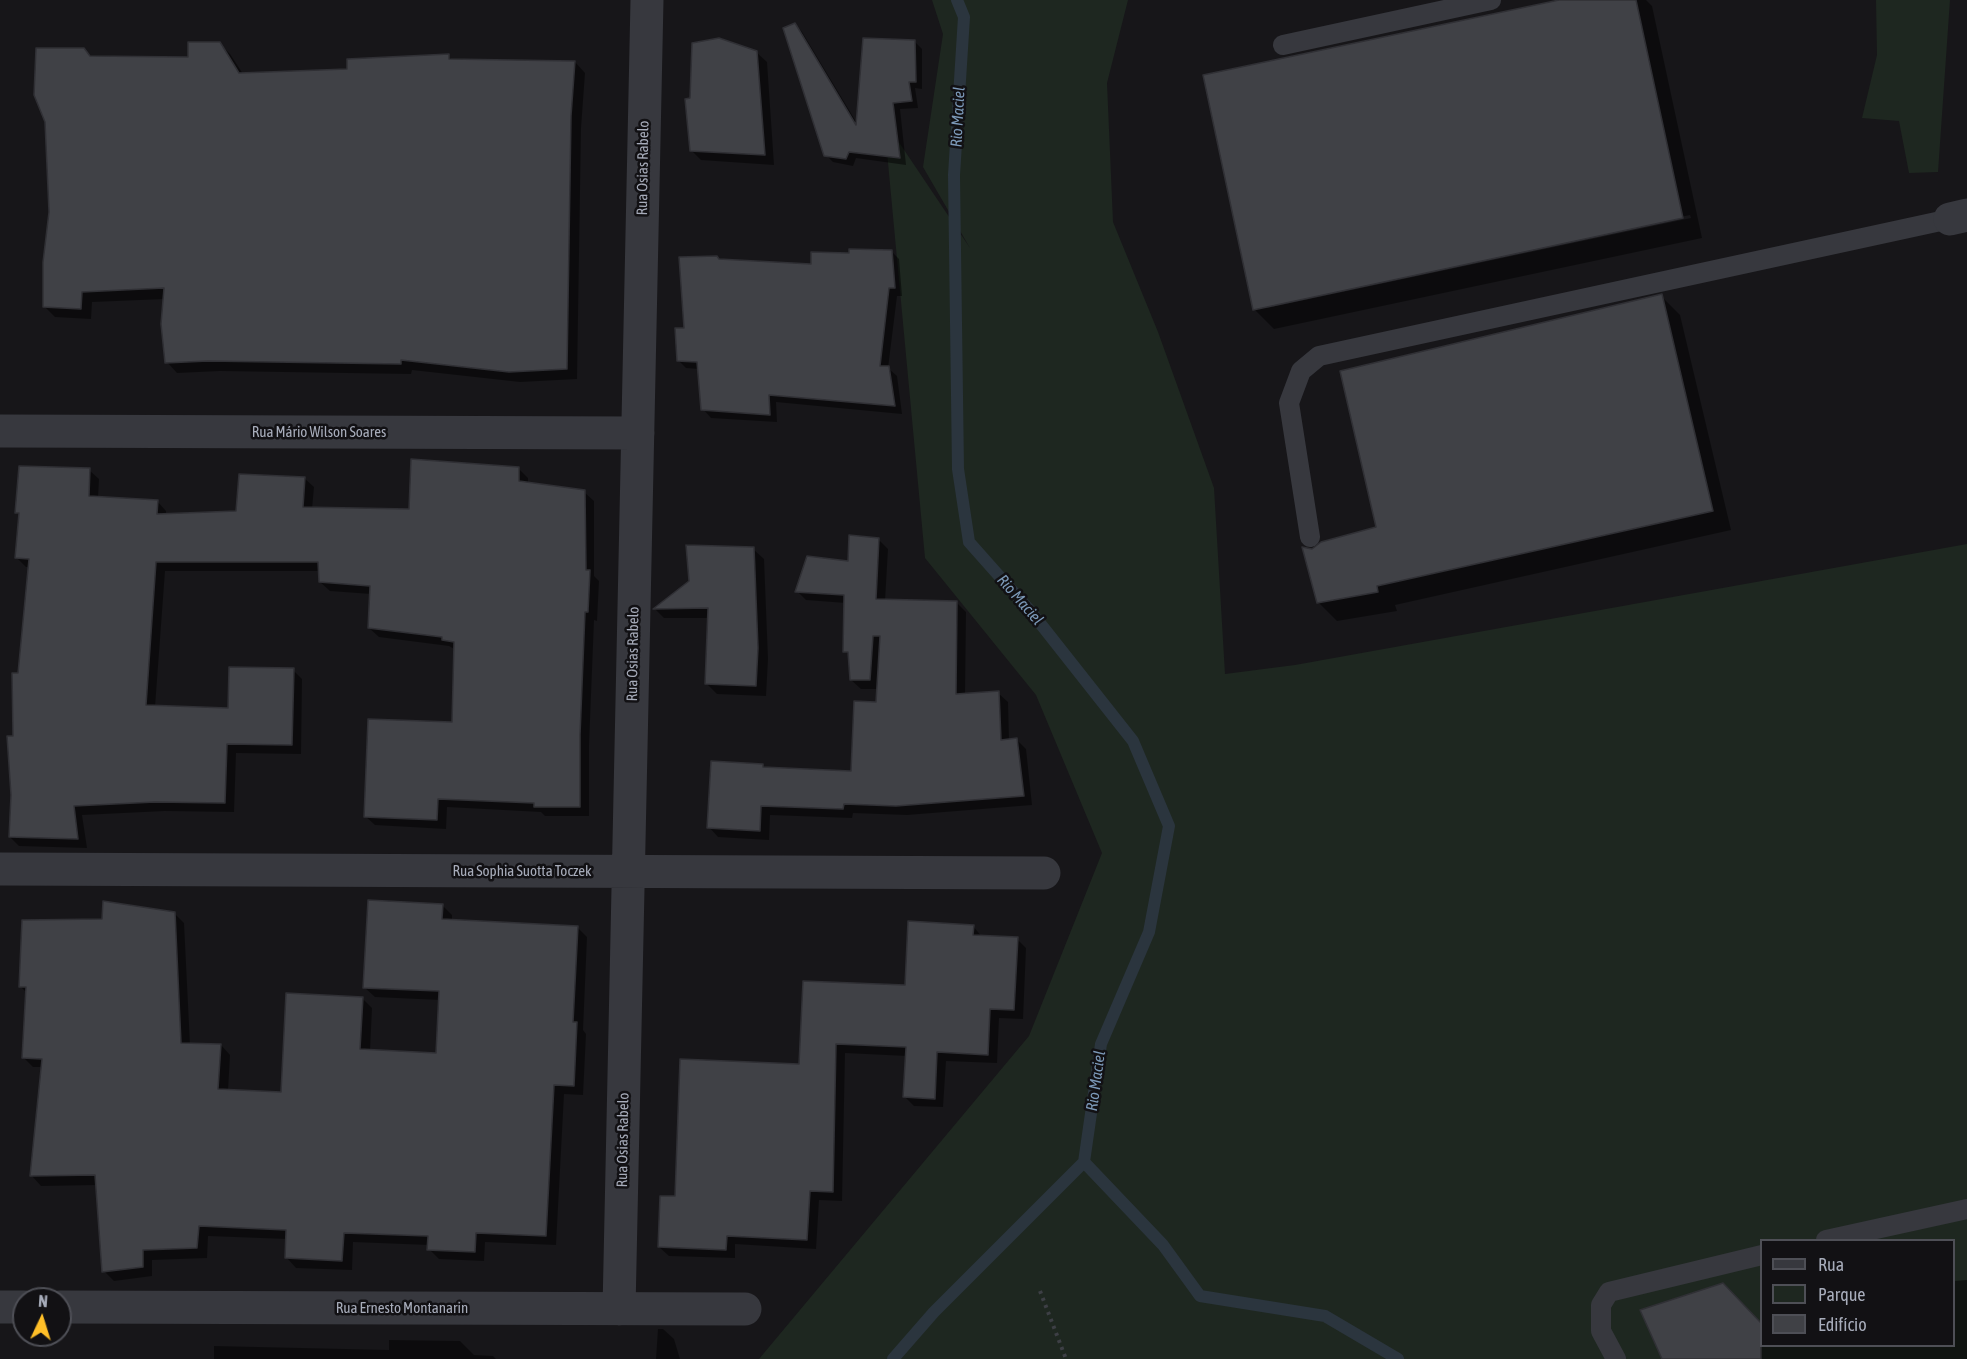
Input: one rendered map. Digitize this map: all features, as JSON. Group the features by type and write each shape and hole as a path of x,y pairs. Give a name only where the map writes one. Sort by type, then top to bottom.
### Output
{"street":[{"name":"Rua Osias Rabelo","path":"619,1308 647,0"},
{"name":"Rua Mário Wilson Soares","path":"0,431 638,433"},
{"name":"Rua Sophia Suotta Toczek","path":"0,869 1044,873"},
{"name":"Rua Ernesto Montanarin","path":"72,1307 745,1309"}],"lane":[{"path":"1283,45 1491,0"},
{"path":"1310,537 1289,403 1301,370 1319,356 1959,217"},
{"path":"1831,1239 1967,1209"},
{"path":"1616,1359 1601,1331 1601,1305 1610,1292 1760,1255"}],"path":[{"path":"1040,1291 1066,1359"}],"green space":[{"path":"932,0 1128,0 1107,83 1113,222 1158,332 1214,488 1225,674 1295,665 1967,544 1967,1359 759,1359 1029,1036 1102,853 1036,695 925,558 884,120 970,248 923,167 943,34"},
{"path":"1876,0 1950,0 1938,172 1909,173 1899,121 1862,118 1877,55"}],"building":[{"path":"1559,0 1636,0 1683,218 1253,310 1203,75"},
{"path":"795,23 856,125 863,38 915,40 916,82 909,82 912,101 893,103 900,158 849,152 846,159 824,156 783,28"},
{"path":"719,38 757,51 765,155 690,151 685,99 690,98 692,43"},
{"path":"188,42 220,42 239,73 347,69 347,59 449,54 449,59 575,61 571,116 567,369 509,372 401,360 401,364 208,361 165,363 161,324 164,288 82,292 81,309 43,307 43,262 49,212 45,122 34,95 36,48 84,48 90,56 188,57"},
{"path":"849,249 892,250 895,288 889,288 880,366 889,366 895,406 769,395 770,415 701,410 697,362 677,361 675,328 684,328 679,257 717,256 719,259 811,264 811,252 849,253"},
{"path":"1662,294 1713,511 1377,586 1378,592 1317,603 1302,547 1312,549 1321,542 1376,527 1340,371"},
{"path":"411,459 519,467 519,481 585,490 586,570 590,570 588,612 585,612 580,735 580,807 534,807 534,803 438,799 437,820 364,817 368,719 452,722 454,642 442,640 442,637 368,628 370,586 319,582 318,562 156,562 146,705 228,708 229,667 294,668 292,745 227,744 225,803 155,802 74,806 78,839 9,837 11,795 7,736 13,736 12,673 18,673 29,559 15,558 19,513 15,513 19,466 90,468 89,496 158,500 157,514 236,511 239,474 305,477 303,507 409,509"},
{"path":"849,535 879,538 876,599 957,601 956,694 999,691 1001,740 1017,738 1024,796 896,806 844,804 843,809 761,806 760,831 707,828 711,761 763,764 763,767 851,771 854,701 876,702 880,636 873,636 870,680 850,680 848,652 843,652 844,595 795,592 807,556 848,561"},
{"path":"686,545 754,547 758,648 756,686 705,684 708,608 653,609 689,581"},
{"path":"368,900 443,904 442,919 578,926 573,1022 577,1022 574,1086 554,1085 546,1236 476,1233 475,1252 427,1250 428,1236 344,1233 342,1261 285,1258 286,1230 199,1226 197,1248 143,1250 143,1267 102,1272 95,1175 30,1176 42,1059 22,1058 26,987 19,987 22,920 102,919 103,901 175,912 181,1043 221,1044 218,1089 281,1092 286,993 363,997 360,1049 436,1053 439,991 363,988"},
{"path":"908,921 974,925 973,935 1018,937 1014,1010 990,1009 988,1055 937,1052 935,1099 903,1097 906,1047 836,1044 833,1192 810,1191 807,1240 727,1236 726,1250 658,1247 660,1196 675,1196 680,1059 799,1064 803,981 905,985"},
{"path":"1723,1283 1760,1322 1761,1359 1662,1359 1640,1310"}],"waterway":[{"name":"Rio Maciel","path":"893,1359 934,1312 1084,1162 1101,1044 1149,932 1169,826 1133,741 1032,613 969,542 958,469 954,175 964,17 957,0"},
{"name":"Rio Maciel","path":"1084,1162 1163,1245 1200,1296 1325,1316 1398,1359"}]}
